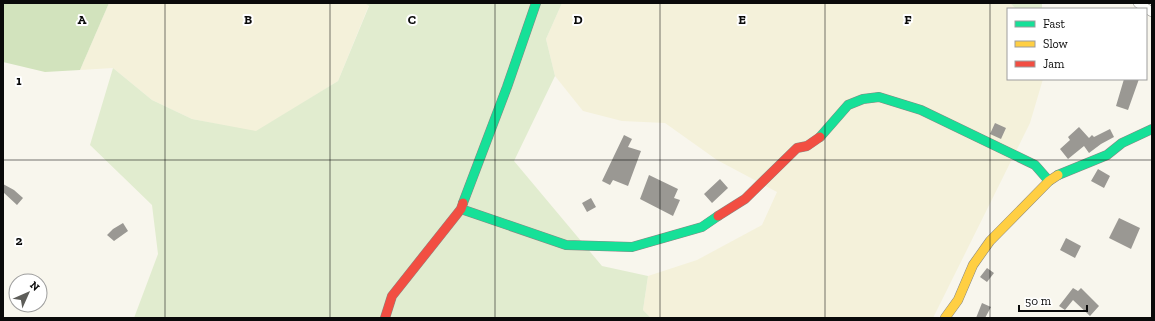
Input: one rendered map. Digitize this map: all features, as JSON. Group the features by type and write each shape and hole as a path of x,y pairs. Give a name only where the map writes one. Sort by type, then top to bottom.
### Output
{"street":[{"path":"385,318 392,296 461,209 507,87 536,3"},
{"path":"461,209 566,245 632,247 702,227 745,198 798,148 807,146 817,140 848,105 864,99 879,97 921,110 1035,165 1049,181"},
{"path":"945,318 958,300 973,265 990,241 1049,181 1063,172 1107,155 1122,142 1152,129"}],"shaded area":[{"path":"109,3 365,3 369,5 338,81 256,132 192,119 152,100 113,68 80,70"},
{"path":"562,3 1010,3 1015,8 1007,8 1007,80 1043,80 1030,123 933,318 651,318 643,310 648,276 697,260 762,225 777,192 717,160 665,123 622,121 583,111 555,76 546,39"}],"green space":[{"path":"3,3 109,3 80,70 45,72 3,62"},
{"path":"365,3 562,3 546,39 555,76 514,161 602,266 648,276 643,310 651,318 134,318 158,254 152,205 90,145 113,68 152,100 192,119 256,131 338,81 369,6"},
{"path":"1010,3 1042,3 1042,8 1015,8"}],"building":[{"path":"1124,80 1139,80 1128,110 1116,106"},
{"path":"995,123 1006,128 1001,139 990,134"},
{"path":"1079,127 1089,138 1092,135 1094,137 1110,129 1114,137 1089,153 1084,146 1068,159 1060,149 1070,140 1068,137"},
{"path":"624,135 632,139 628,147 641,151 628,186 613,180 610,185 602,181"},
{"path":"1098,169 1110,176 1104,188 1091,181"},
{"path":"649,175 678,189 674,198 680,200 673,216 640,199"},
{"path":"720,179 728,188 712,203 704,194"},
{"path":"3,184 14,190 23,198 17,205 3,192"},
{"path":"591,198 596,207 587,212 582,203"},
{"path":"1119,218 1140,228 1131,249 1109,238"},
{"path":"123,223 128,231 114,241 107,235"},
{"path":"1066,238 1081,246 1075,258 1060,250"},
{"path":"987,268 994,273 987,282 980,277"},
{"path":"1073,288 1078,291 1081,288 1099,306 1090,316 1073,300 1065,310 1059,306"},
{"path":"982,303 991,307 985,318 976,318"}],"traffic: fast":[{"path":"463,203 507,87 536,3"},
{"path":"820,137 848,105 863,99 879,97 921,110 1035,165 1049,181"},
{"path":"1058,175 1107,155 1122,143 1152,129"},
{"path":"461,209 566,245 632,247 702,227 718,216"}],"traffic: slow":[{"path":"945,318 958,300 973,265 990,241 1049,181 1058,175"}],"traffic: jam":[{"path":"718,216 745,199 797,148 807,146 820,137"},
{"path":"385,318 392,296 461,209 463,203"}]}
